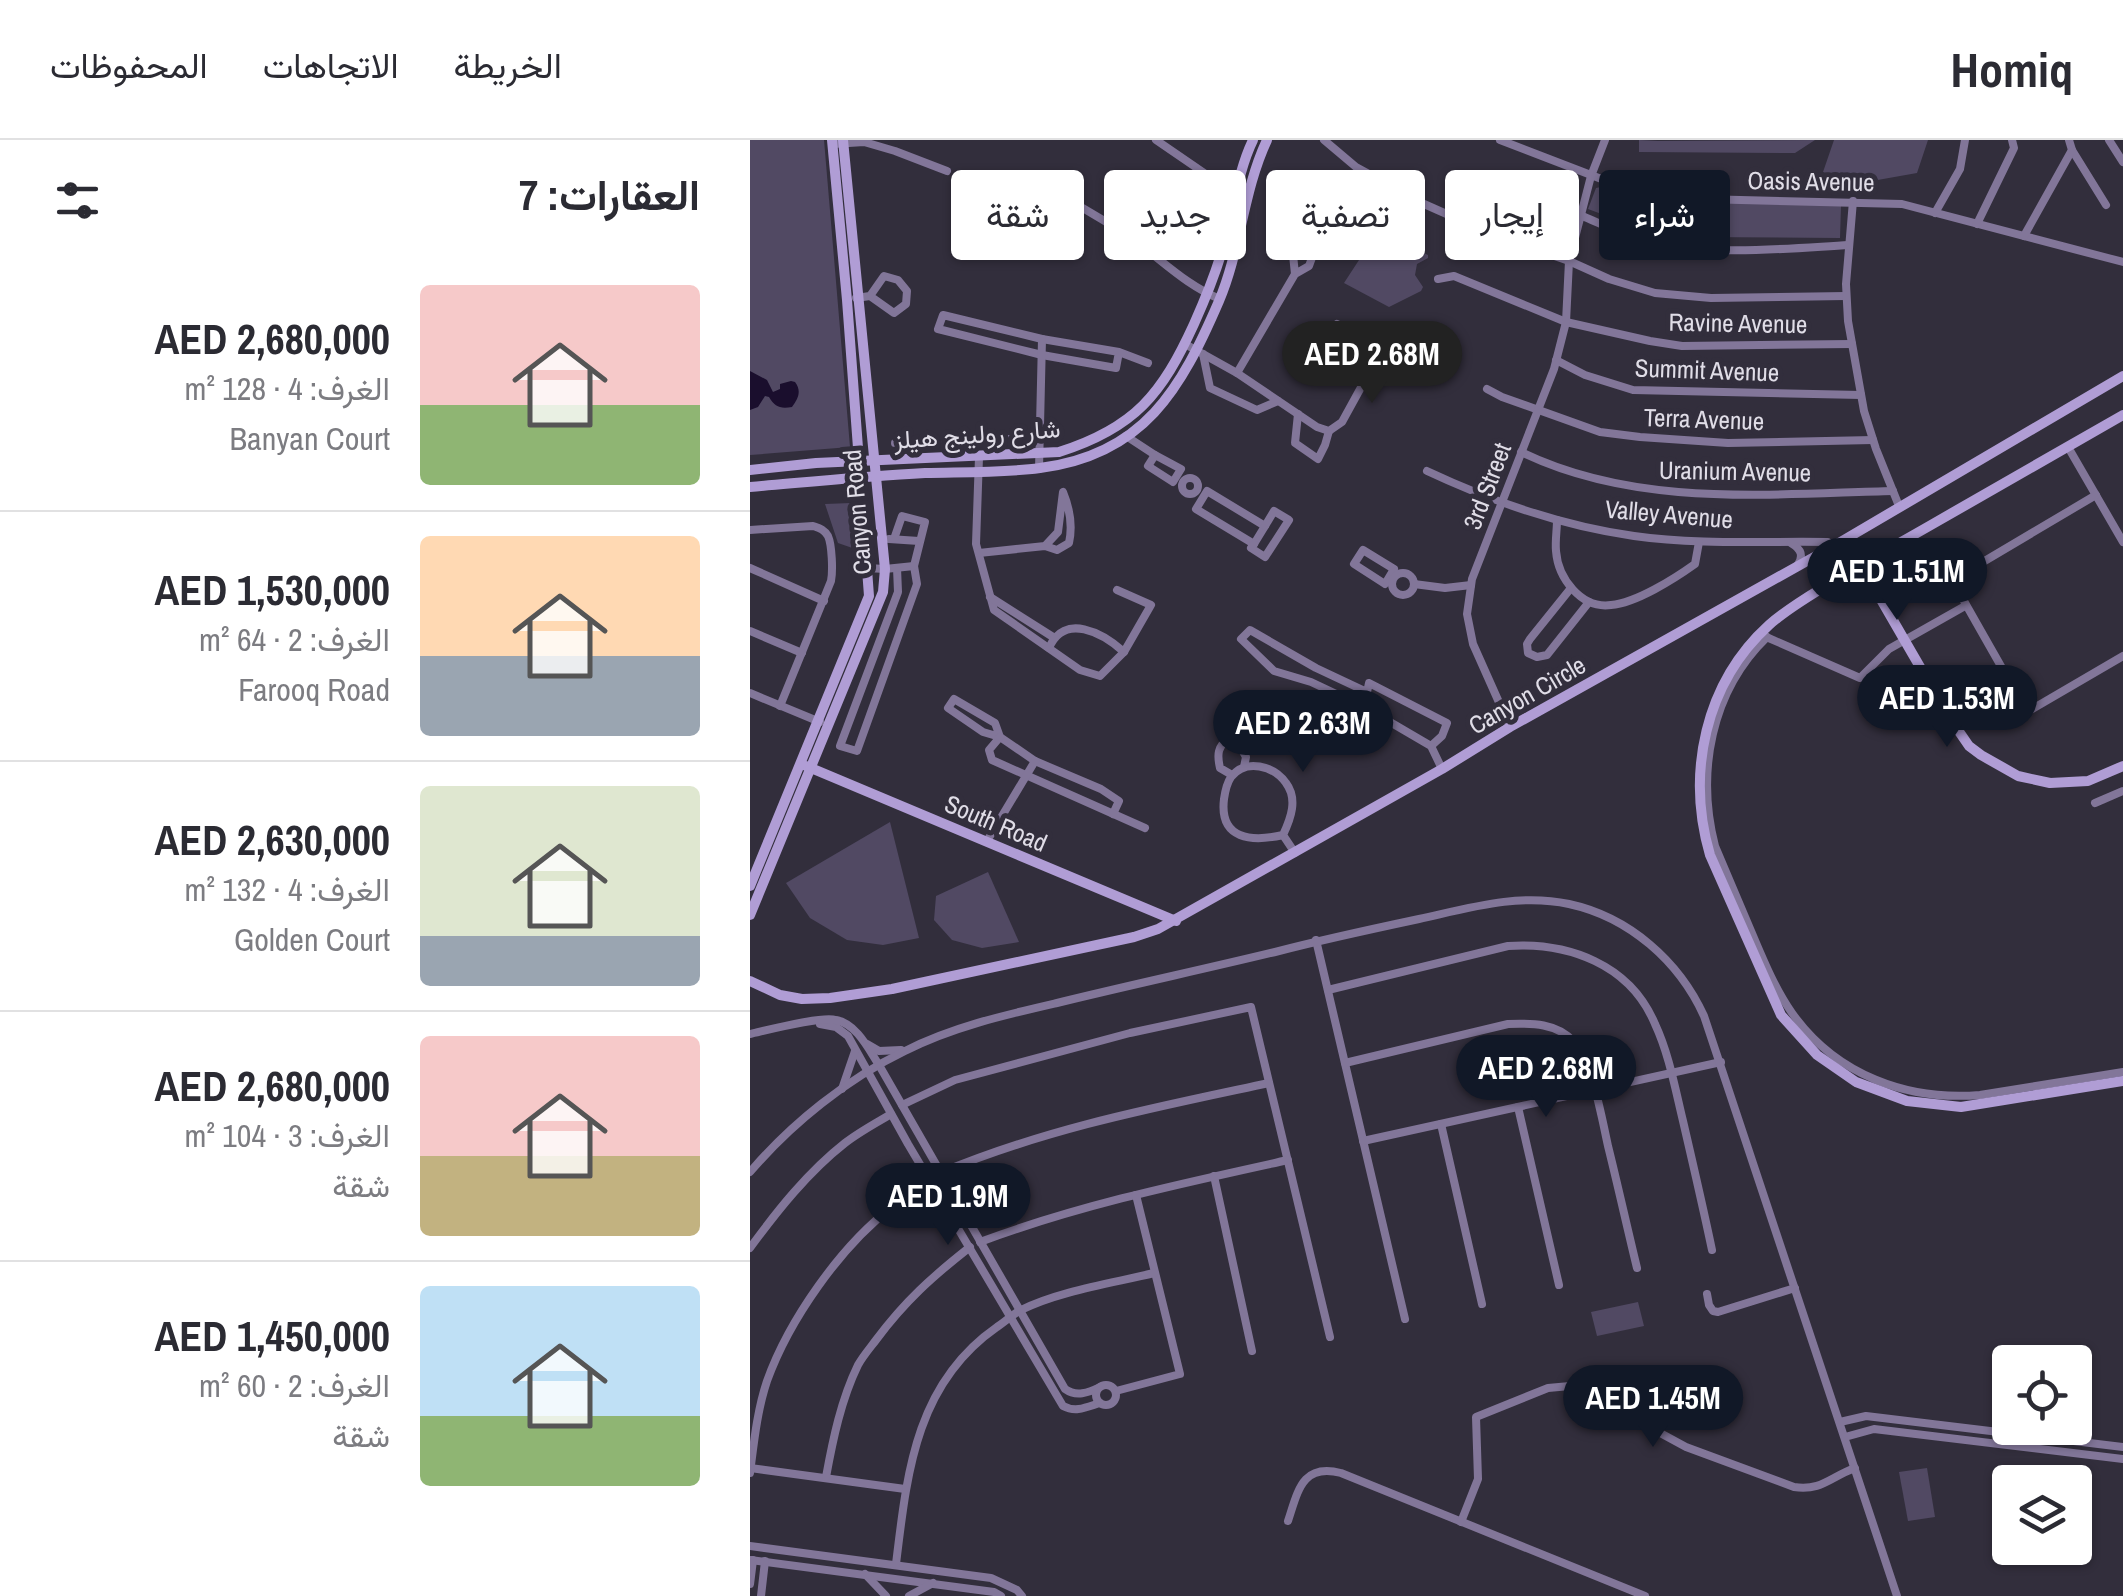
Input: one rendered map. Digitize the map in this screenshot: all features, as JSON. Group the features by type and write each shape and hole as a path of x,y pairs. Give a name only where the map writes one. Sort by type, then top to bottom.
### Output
{"main road":[{"name":"شارع رولينج هيلز","path":"1241,170 1252,140"},
{"name":"شارع رولينج هيلز","path":"750,487 1039,468 1086,458 1126,436 1169,398 1200,352 1229,274 1248,196 1267,140"},
{"name":"Canyon Road","path":"750,915 823,723 891,569 873,462 859,298 838,142"},
{"name":"شارع رولينج هيلز","path":"750,470 816,463 1040,454 1080,445 1129,418 1158,390 1185,344 1220,260"},
{"name":"Canyon Road","path":"844,674 869,596 859,462 859,298"},
{"name":"Canyon Circle","path":"750,981 780,995 830,998 892,989 1134,937 1176,920 1832,547 2123,376"},
{"path":"2123,415 1787,610 1742,654 1730,672 1710,715 1700,764 1700,810 1710,855 1773,1000 1792,1029 1836,1070 1889,1096 1944,1107 1981,1105 2123,1081"},
{"path":"1861,564 1959,733 1994,765 2018,776 2050,783 2088,780 2123,766"},
{"name":"Canyon Road","path":"750,886 806,766"},
{"name":"South Road","path":"806,766 1176,920"}],"street":[{"path":"1156,140 1200,170"},
{"path":"1324,140 1356,166 1445,213"},
{"name":"Oasis Avenue","path":"1500,140 1643,195 1902,204 2123,261"},
{"name":"3rd Street","path":"1580,215 1605,140"},
{"path":"1935,213 1960,169 1964,140"},
{"path":"1977,224 2014,148 2012,140"},
{"path":"2069,140 2106,205"},
{"path":"2108,140 2123,162"},
{"path":"838,142 864,142 947,171"},
{"path":"2024,236 2072,150"},
{"path":"1853,202 1846,296 1852,344 1873,440 1899,506"},
{"path":"1084,209 1220,299"},
{"path":"1580,215 1634,238 1675,247 1773,250 1849,244"},
{"name":"3rd Street","path":"1510,727 1473,644 1467,614 1471,585 1556,360 1566,322 1562,260"},
{"path":"1567,260 1655,293 1711,298 1846,296"},
{"path":"1236,373 1295,274"},
{"path":"884,276 898,280 907,291 906,304 894,313 859,298 884,276"},
{"name":"Ravine Avenue","path":"1438,278 1454,276 1566,322 1682,346 1852,344"},
{"path":"1120,352 1116,368 1042,355 938,328 944,315 1042,339 1120,352 1148,362"},
{"path":"1298,414 1294,443 1318,460 1329,430 1342,422 1382,351 1337,324 1330,336 1374,363"},
{"path":"1039,468 1042,339"},
{"path":"1185,344 1318,427 1329,430"},
{"path":"1091,364 1095,347"},
{"path":"1200,352 1210,388 1257,410 1278,401"},
{"name":"Summit Avenue","path":"1556,360 1585,375 1633,390 1861,395"},
{"name":"Terra Avenue","path":"1487,389 1600,432 1728,442 1873,440"},
{"path":"1126,436 1181,469 1186,493 1207,491 1264,526"},
{"path":"895,443 1009,439"},
{"path":"925,442 927,473"},
{"path":"2068,447 2123,542"},
{"name":"Uranium Avenue","path":"1522,452 1580,476 1683,494 1893,491"},
{"path":"1155,455 1148,466 1174,482 1180,478"},
{"path":"979,457 976,544 994,610 1080,670 1100,676 1124,652 1151,605 1117,590"},
{"name":"Valley Avenue","path":"1426,471 1460,487 1558,520 1632,536 1699,542 1828,542 1832,547"},
{"path":"979,553 1045,546 1057,550 1069,543 1072,529 1063,492 1058,532 1045,546"},
{"path":"1200,494 1196,509 1254,544"},
{"path":"2096,494 1961,574 1956,587 2027,712 2123,656"},
{"path":"1274,511 1289,520 1265,558 1251,548 1264,526 1274,511"},
{"path":"891,569 898,592 840,746 857,751 917,584 914,566 925,522 902,516 888,538 919,541"},
{"path":"1558,520 1558,565 1571,588 1589,602 1606,606 1623,603 1681,574 1695,564 1699,542"},
{"path":"750,530 813,526 828,536 832,572 780,706"},
{"path":"1781,541 1800,548 1801,561 1795,568"},
{"path":"1392,577 1385,584 1354,564 1363,550 1394,570 1392,577 1394,588 1402,594 1408,593 1414,584 1406,573 1392,577"},
{"path":"867,568 914,566"},
{"path":"750,568 824,600"},
{"path":"1414,584 1445,588 1471,585"},
{"path":"1571,588 1530,639 1528,653 1537,658 1547,656 1589,602"},
{"path":"990,597 1054,637"},
{"path":"1965,606 1880,655 1860,678 1763,636 1738,672 1711,736 1708,806 1715,846 1774,982 1793,1015 1816,1041 1850,1067 1916,1093 1958,1096 2123,1072"},
{"path":"1049,648 1054,637 1066,629 1088,629 1108,638 1124,652"},
{"path":"1430,746 1442,736 1447,722 1370,683 1367,692 1250,630 1241,640 1274,671 1311,682 1366,708 1430,746 1442,769"},
{"path":"750,631 802,653"},
{"path":"844,674 866,680"},
{"path":"750,693 823,723"},
{"path":"1000,737 995,722 954,699 948,708 983,732 1000,737 1035,761 1119,801 1113,814"},
{"path":"1000,737 989,750 992,760 1146,828"},
{"path":"1232,775 1220,768 1217,755 1222,743 1230,738 1240,746 1245,762"},
{"path":"987,842 1035,761"},
{"path":"1245,762 1269,768 1285,781 1293,796 1291,819 1283,835"},
{"path":"1245,762 1232,775 1225,790 1226,823 1239,835 1253,840 1283,835"},
{"path":"1089,805 1100,789"},
{"path":"2094,803 2123,790"},
{"path":"1283,835 1295,853"},
{"path":"750,1172 775,1144 842,1088 906,1050 978,1022 1316,940 1501,901 1543,900 1572,905 1622,924 1667,960 1692,991 1721,1062 1897,1596"},
{"path":"1316,940 1405,1318"},
{"path":"1328,990 1508,946 1536,944 1604,965 1638,994 1655,1022 1672,1073 1712,1250"},
{"path":"902,1105 955,1080 1130,1033 1252,1007 1330,1337"},
{"path":"750,1034 836,1020 880,1051 906,1050"},
{"path":"811,1022 836,1027 848,1036 1063,1406 1080,1410 1110,1404 1116,1391"},
{"path":"1345,1063 1508,1024 1548,1026 1568,1036 1578,1045 1596,1090 1637,1268"},
{"path":"861,1038 1065,1389 1077,1394 1111,1385 1116,1391"},
{"path":"842,1088 855,1051"},
{"path":"1363,1141 1721,1062"},
{"path":"940,1173 994,1150 1103,1119 1270,1083"},
{"path":"1518,1107 1559,1285"},
{"path":"750,1248 814,1171 846,1142 891,1114"},
{"path":"1441,1124 1482,1304"},
{"path":"980,1242 1034,1222 1288,1160"},
{"path":"1214,1176 1252,1352"},
{"path":"906,1488 750,1469 767,1381 794,1323 848,1248 890,1208 930,1181"},
{"path":"1116,1391 1180,1374 1136,1195"},
{"path":"826,1477 832,1441 860,1363 889,1322 925,1282 970,1247"},
{"path":"896,1564 914,1445 928,1408 954,1368 980,1339 1020,1310 1072,1292 1154,1273"},
{"path":"1708,1294 1708,1305 1718,1312 1795,1288"},
{"path":"1462,1522 1478,1479 1476,1417 1548,1388 1570,1386 1614,1402 1640,1422 1686,1446 1794,1487 1810,1489 1823,1485 1855,1468"},
{"path":"1100,1387 1096,1396 1100,1403"},
{"path":"1840,1422 1866,1416 2123,1447"},
{"path":"1845,1436 1874,1429 2123,1459"},
{"path":"1288,1521 1304,1480 1315,1472 1329,1470 1645,1596"},
{"path":"750,1546 990,1578 1022,1596"},
{"path":"750,1584 751,1560 933,1583 1001,1596"},
{"path":"761,1596 765,1561"},
{"path":"865,1574 886,1596"},
{"path":"909,1596 933,1583"}],"shaded area":[{"path":"750,140 824,140 850,447 750,455"},
{"path":"1639,140 1815,140 1795,153 1639,152"},
{"path":"1834,140 1928,140 1917,173 1855,184 1823,172"},
{"path":"1599,187 1599,213 1588,209"},
{"path":"1730,202 1841,206 1840,238 1730,237"},
{"path":"1359,260 1424,260 1417,264 1415,275 1423,287 1421,291 1389,307 1344,283"},
{"path":"750,371 767,380 773,392 780,389 780,384 795,382 798,395 792,407 778,406 765,396 758,407 750,410"},
{"path":"851,503 861,551 838,543 825,504"},
{"path":"890,822 919,938 883,945 847,940 810,918 786,883"},
{"path":"988,872 1019,942 982,948 952,940 934,920 936,896"},
{"path":"1638,1302 1644,1326 1597,1336 1591,1312"},
{"path":"1927,1468 1935,1517 1908,1521 1899,1472"}]}
